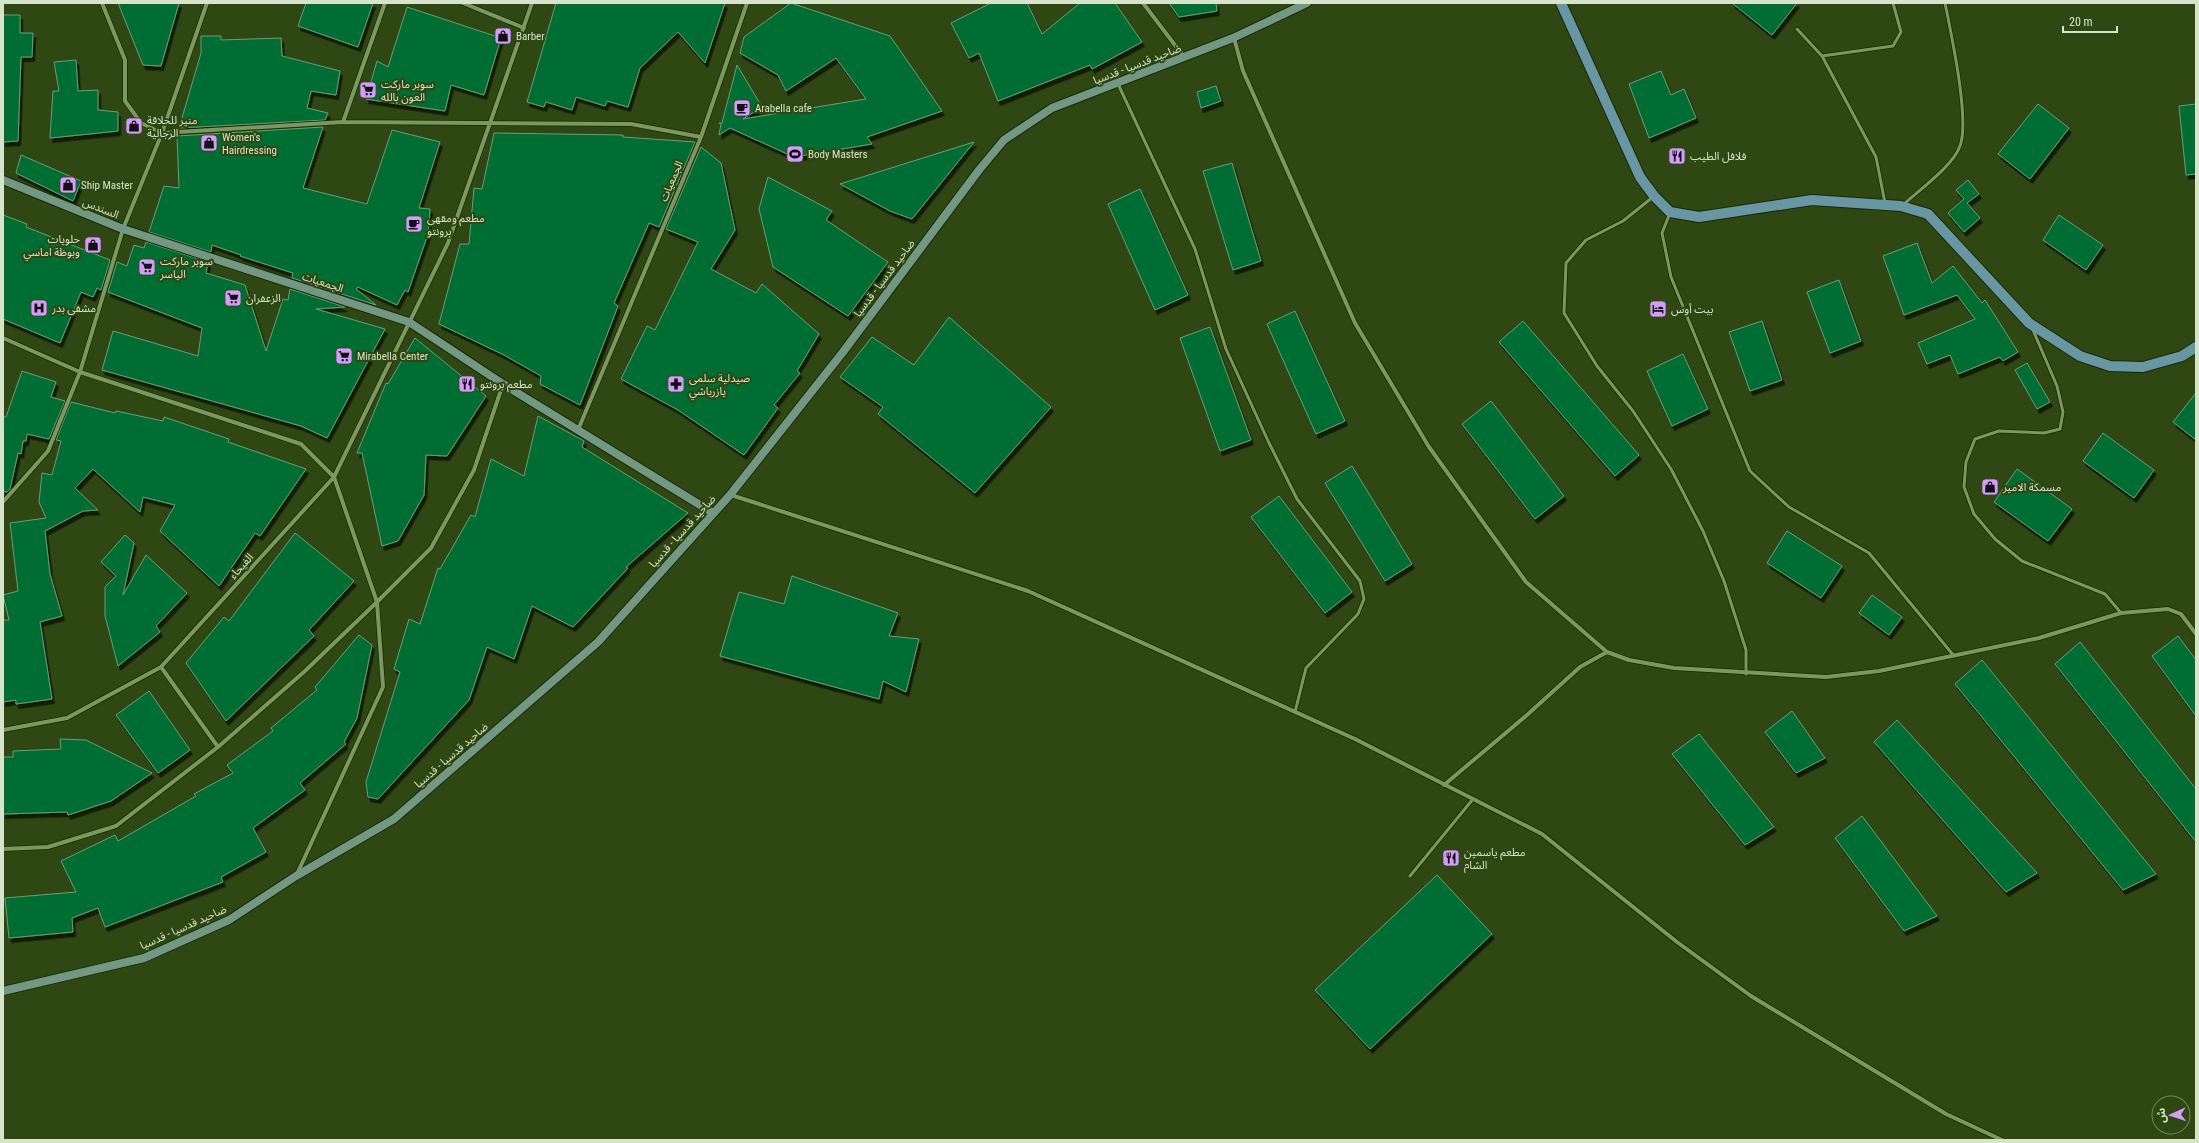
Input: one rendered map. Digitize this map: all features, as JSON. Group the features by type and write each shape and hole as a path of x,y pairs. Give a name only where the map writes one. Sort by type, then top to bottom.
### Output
{"main road":[{"name":"ضاحيد قدسيا - قدسيا","path":"3,991 144,958 229,920 296,876 394,820 592,648 730,495 843,352 979,170 1004,140 1052,108 1118,84 1234,38 1307,3"},
{"path":"1561,3 1640,177 1654,196 1670,212 1699,217 1812,200 1901,206 1928,214 2030,323 2080,356 2110,366 2143,367 2182,356 2196,347"},
{"name":"السندس","path":"3,180 123,229"},
{"name":"الجمعيات","path":"123,229 409,322 503,384 713,513"}],"street":[{"path":"102,3 125,60 125,101 141,123 162,134 342,122 631,124 701,137"},
{"path":"3,502 7,500 48,451 80,372 123,229 162,134 207,3"},
{"path":"342,122 385,3"},
{"path":"464,3 524,28"},
{"path":"409,322 448,243 532,3"},
{"name":"الجمعيات","path":"578,430 701,137 747,3"},
{"path":"1143,3 1184,58"},
{"path":"1234,38 1243,71 1355,323 1429,447 1526,582 1607,652 1629,660 1674,668 1746,674 1826,677 1879,671 2039,638 2121,613 2168,609 2181,614 2196,634"},
{"name":"الفيحاء","path":"3,730 68,718 161,667 334,477 409,322"},
{"path":"3,338 80,372 301,444 334,477 377,602 383,687 296,876"},
{"path":"3,849 48,847 116,826 218,747 305,671 431,548 474,470 503,384"},
{"path":"730,495 1028,591 1355,739 1542,834 1677,942 1751,996 1946,1114 2002,1140"},
{"path":"1444,785 1527,716 1580,667 1607,652"},
{"path":"161,667 218,747"}],"lane":[{"path":"1822,56 1893,46 1900,32 1893,3"},
{"path":"1901,206 1944,168 1960,146 1964,124 1953,40 1945,3"},
{"path":"1796,29 1822,56 1876,157 1885,205"},
{"path":"1118,84 1195,249 1226,349 1276,457 1297,499 1360,581 1364,599 1358,614 1306,668 1295,712"},
{"path":"1654,196 1623,221 1586,240 1566,264 1564,313 1597,366 1633,411 1671,469 1703,531 1724,581 1746,650 1746,674"},
{"path":"1670,212 1662,234 1670,277 1750,470 1789,508 1869,554 1954,656"},
{"path":"2030,323 2057,386 2063,412 2060,429 2044,433 1999,431 1975,439 1966,462 1964,487 1974,514 1995,539 2022,560 2105,594 2121,613"},
{"path":"1410,876 1473,799"}],"building":[{"path":"118,3 179,3 161,66 143,65"},
{"path":"306,3 373,3 358,47 298,26"},
{"path":"556,3 725,3 705,63 678,32 640,68 628,107 607,101 605,106 576,97 572,110 546,102 544,107 527,102"},
{"path":"791,3 890,36 942,111 867,137 872,144 794,157 730,128 719,135 721,124 719,123 722,123 737,65 762,107 743,119 866,99 836,58 786,91 778,75 740,53 744,37"},
{"path":"991,3 1027,3 1042,34 1080,3 1115,3 1142,42 1092,69 1090,65 998,101 979,53 969,58 951,23"},
{"path":"1169,3 1216,3 1217,11 1179,17"},
{"path":"1732,3 1797,3 1772,35"},
{"path":"407,7 501,38 484,95 451,85 445,111 366,99 377,61 388,67"},
{"path":"3,15 20,15 20,33 33,33 32,57 21,57 18,141 3,142"},
{"path":"201,36 221,36 221,40 281,38 282,56 340,71 336,95 311,91 307,108 328,113 325,120 179,128 201,53"},
{"path":"76,60 78,91 98,90 98,110 118,112 118,131 50,138 53,91 59,91 54,62"},
{"path":"1661,71 1671,95 1684,89 1696,118 1649,138 1629,84"},
{"path":"1216,86 1221,101 1201,108 1197,92"},
{"path":"2038,104 2069,128 2030,179 1998,154"},
{"path":"2196,104 2196,174 2186,175 2179,106"},
{"path":"323,127 303,188 367,204 392,130 440,142 419,208 430,209 428,234 408,292 405,290 397,305 358,287 356,289 376,305 292,278 293,273 240,256 241,255 212,245 211,252 149,232 164,186 179,188 177,136"},
{"path":"494,133 623,135 623,137 695,142 659,227 649,223 614,303 618,306 580,405 540,384 541,376 504,355 439,324 460,244 469,244 474,188 482,189"},
{"path":"974,142 912,219 890,211 840,184"},
{"path":"701,147 721,163 735,230 711,269 756,293 762,284 819,334 797,371 800,373 774,405 778,408 744,455 678,410 621,379 647,326 655,330 698,242 666,229"},
{"path":"21,155 81,181 73,201 16,173"},
{"path":"1232,163 1261,261 1233,270 1203,171"},
{"path":"768,177 832,211 826,220 888,262 848,316 773,267 759,209"},
{"path":"1968,180 1979,194 1967,203 1980,218 1964,232 1948,213 1964,199 1956,190"},
{"path":"1140,189 1188,295 1155,310 1108,204"},
{"path":"3,215 27,224 26,227 110,260 101,290 97,288 93,297 81,292 60,343 3,319"},
{"path":"2059,215 2103,245 2086,270 2043,240"},
{"path":"146,242 208,262 206,273 245,285 266,351 283,299 288,300 290,289 345,307 316,309 385,329 327,438 301,426 102,370 113,331 198,356 202,328 108,292 117,262 127,266 134,245 144,248"},
{"path":"1917,243 1932,283 1953,266 1982,303 1985,300 2018,352 2003,361 2000,357 1958,374 1950,355 1927,364 1918,343 1975,319 1957,295 1904,315 1883,256"},
{"path":"1839,280 1861,341 1830,353 1807,292"},
{"path":"1295,311 1345,421 1316,434 1267,324"},
{"path":"949,317 1051,407 975,493 878,414 883,407 840,377 872,337 914,365"},
{"path":"1523,321 1639,455 1615,476 1499,342"},
{"path":"1762,321 1782,380 1750,391 1729,332"},
{"path":"1210,327 1251,440 1220,451 1180,338"},
{"path":"415,338 486,396 447,456 426,455 424,495 398,541 382,546 362,453 357,453 386,383 388,384"},
{"path":"1683,354 1708,409 1672,426 1647,371"},
{"path":"2027,363 2050,402 2037,409 2015,370"},
{"path":"22,371 56,382 51,397 65,401 49,439 27,434 26,441 23,441 21,454 18,453 10,489 7,492 3,491 3,417 6,417"},
{"path":"2196,393 2196,440 2173,422"},
{"path":"1491,401 1564,496 1535,519 1462,424"},
{"path":"71,402 115,413 116,411 163,421 164,417 229,439 228,442 306,469 260,536 255,533 219,586 160,531 175,505 143,497 140,512 93,469 75,488 98,510 83,511 45,531 50,574 62,616 40,622 52,699 16,704 16,700 3,702 3,620 9,620 3,595 18,591 10,523 46,518 39,502 42,473 52,475 61,441 56,440"},
{"path":"538,416 584,441 582,447 688,513 626,567 628,568 573,627 532,606 514,659 487,647 469,700 378,799 368,797 366,782 400,672 394,669 409,619 420,624 438,568 440,569 471,515 475,517 491,459 524,476"},
{"path":"2103,433 2154,470 2134,498 2083,461"},
{"path":"1352,466 1412,564 1385,581 1325,483"},
{"path":"2017,469 2072,509 2048,541 1994,502"},
{"path":"1279,496 1352,592 1325,613 1251,517"},
{"path":"1787,531 1842,566 1821,598 1767,563"},
{"path":"295,533 354,581 309,630 314,636 226,721 186,663 224,617 229,621"},
{"path":"125,535 134,543 123,595 146,555 187,593 156,626 160,632 118,666 105,616 105,587 116,576 101,562"},
{"path":"792,576 898,613 889,636 919,639 906,692 883,681 879,699 720,656 739,592 784,604"},
{"path":"1872,595 1902,617 1889,635 1859,613"},
{"path":"359,635 372,645 357,718 344,742 346,744 300,783 305,790 253,828 266,852 221,877 223,882 105,927 98,908 72,918 73,932 9,938 5,898 76,892 61,861 115,835 118,841 196,796 194,794 233,773 227,765 273,731 271,728 317,690 315,687"},
{"path":"2178,636 2196,660 2196,716 2152,656"},
{"path":"2080,642 2196,789 2196,842 2055,664"},
{"path":"1982,660 2156,874 2123,890 1955,684"},
{"path":"149,691 190,750 158,773 116,715"},
{"path":"1792,711 1825,758 1796,773 1765,732"},
{"path":"1897,720 2037,873 2006,892 1874,742"},
{"path":"1699,734 1774,827 1745,845 1672,754"},
{"path":"60,739 86,740 152,773 111,801 68,815 67,812 3,814 3,757 13,757 13,751 61,749"},
{"path":"1862,816 1937,916 1904,931 1835,838"},
{"path":"1437,875 1492,934 1370,1049 1315,990"}],"place":[{"name":"Barber","path":"503,36"},
{"name":"سوبر ماركت العون بالله","path":"368,90"},
{"name":"Arabella cafe","path":"742,108"},
{"name":"منير للحلاقة الرجالية","path":"134,126"},
{"name":"Women's Hairdressing","path":"209,143"},
{"name":"Body Masters","path":"795,154"},
{"name":"فلافل الطيب","path":"1677,156"},
{"name":"Ship Master","path":"68,185"},
{"name":"مطعم ومقهى برونتو","path":"414,224"},
{"name":"حلويات وبوظة اماسي","path":"93,245"},
{"name":"سوبر ماركت الياسر","path":"147,267"},
{"name":"الزعفران","path":"233,298"},
{"name":"مشفى بدر","path":"39,308"},
{"name":"بيت أوس","path":"1658,309"},
{"name":"Mirabella Center","path":"344,356"},
{"name":"مطعم برونتو","path":"467,384"},
{"name":"صيدلية سلمى يازرباشي","path":"676,384"},
{"name":"مسمكة الامير","path":"1990,487"},
{"name":"مطعم ياسمين الشام","path":"1451,858"}]}
